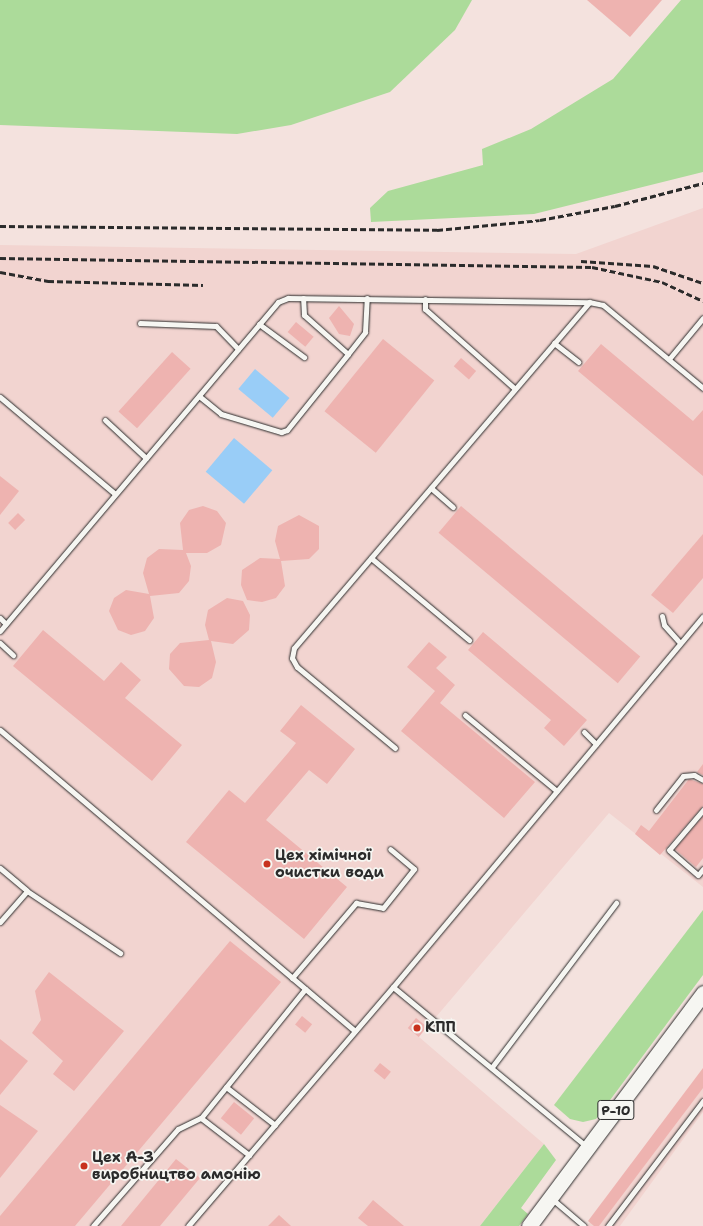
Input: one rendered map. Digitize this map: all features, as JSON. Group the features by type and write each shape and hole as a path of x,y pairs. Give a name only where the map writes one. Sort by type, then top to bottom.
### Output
{"main road":[{"name":"Р-10","path":"529,1226 703,993"}],"lane":[{"path":"303,298 304,315 348,354"},
{"path":"0,630 114,493 146,458 278,302 303,298 367,298 589,302 604,306 703,388"},
{"path":"199,396 221,414 281,432 287,430 365,332 367,298"},
{"path":"425,299 425,309 515,389"},
{"path":"395,748 297,667 292,658 294,648 589,302"},
{"path":"669,359 703,318"},
{"path":"140,323 216,326 238,349"},
{"path":"259,324 304,357"},
{"path":"554,343 578,362"},
{"path":"0,397 114,493"},
{"path":"105,420 146,458"},
{"path":"430,488 454,507"},
{"path":"371,558 469,640"},
{"path":"662,616 664,625 680,643"},
{"path":"188,1226 394,987 703,616"},
{"path":"0,618 6,624"},
{"path":"0,643 14,655"},
{"path":"465,715 557,791"},
{"path":"0,730 355,1031"},
{"path":"584,732 596,744"},
{"path":"656,810 683,776 694,775 703,780"},
{"path":"703,810 669,850 698,875 703,869"},
{"path":"292,978 356,903 383,908 414,869 390,850"},
{"path":"0,868 27,891 120,953"},
{"path":"0,922 27,891"},
{"path":"492,1067 616,903"},
{"path":"394,987 492,1067 587,1148"},
{"path":"93,1226 178,1129 201,1118 306,989"},
{"path":"226,1087 275,1125"},
{"path":"608,1226 703,1101"},
{"path":"201,1118 249,1155"},
{"path":"551,1197 584,1226"}],"shaded area":[{"path":"703,208 703,887 609,813 419,1037 544,1144 480,1226 0,1226 0,245 576,254"},
{"path":"703,1069 703,1112 620,1226 587,1226"}],"green space":[{"path":"0,0 472,0 455,30 390,92 291,125 237,134 0,125"},
{"path":"681,0 703,0 703,172 534,214 371,222 370,208 388,191 483,165 482,149 531,129 613,79"},
{"path":"703,910 703,975 596,1119 583,1122 570,1119 554,1105"},
{"path":"544,1144 556,1160 521,1208 528,1214 519,1226 480,1226"}],"water":[{"path":"255,369 289,398 273,418 238,389"},
{"path":"234,438 272,470 244,504 206,472"}],"building":[{"path":"587,0 662,0 630,37"},
{"path":"339,306 354,324 350,336 339,334 329,318"},
{"path":"296,322 314,337 305,347 288,332"},
{"path":"383,339 434,381 376,453 324,411"},
{"path":"601,344 693,421 703,410 703,476 578,371"},
{"path":"172,352 191,369 137,428 118,411"},
{"path":"461,358 476,371 469,379 454,366"},
{"path":"0,476 19,491 0,515"},
{"path":"203,506 217,511 226,523 221,545 207,553 186,553 191,566 189,581 179,593 150,596 154,618 145,631 131,635 118,630 109,611 114,598 126,590 149,594 143,573 147,558 159,549 183,550 180,523 189,510"},
{"path":"461,506 640,656 618,683 439,533"},
{"path":"18,513 25,520 15,530 8,523"},
{"path":"299,515 319,526 319,549 309,559 281,561 285,586 276,598 262,602 247,600 241,585 242,570 260,558 280,559 275,541 278,526"},
{"path":"703,534 703,578 673,613 651,595"},
{"path":"227,598 243,601 250,615 249,630 233,644 211,641 216,662 212,678 199,687 184,686 169,669 170,654 180,643 209,640 205,625 208,610"},
{"path":"43,630 104,681 121,662 141,680 125,698 182,745 152,781 13,666"},
{"path":"483,632 587,720 564,746 544,728 551,720 468,650"},
{"path":"429,642 447,657 436,668 455,685 440,703 535,782 504,818 401,731 435,691 407,667"},
{"name":"Цех хімічної очистки води","path":"301,705 355,749 327,784 309,770 266,820 347,887 304,939 186,842 229,790 245,803 288,753 296,743 280,731"},
{"path":"703,764 703,775 697,772"},
{"path":"689,779 703,784 703,806 660,855 635,834 641,825 649,831"},
{"path":"703,816 703,858 696,867 675,849"},
{"path":"230,941 281,982 75,1226 0,1226 0,1216"},
{"path":"49,972 124,1031 74,1091 53,1074 63,1061 32,1033 41,1020 35,991"},
{"path":"302,1016 312,1024 305,1033 295,1025"},
{"name":"КПП","path":"416,1018 427,1027 419,1037 408,1028"},
{"path":"0,1039 28,1061 0,1095"},
{"path":"380,1063 391,1072 385,1080 374,1071"},
{"path":"703,1068 703,1088 599,1226 594,1226 588,1221"},
{"path":"234,1102 254,1118 241,1135 221,1118"},
{"path":"0,1105 38,1131 0,1178"},
{"path":"176,1159 200,1178 160,1226 121,1226"},
{"path":"373,1200 404,1226 368,1226 358,1218"},
{"path":"279,1215 291,1226 268,1226"}],"railway":[{"path":"0,226 437,230 540,220 615,206 703,183"},
{"path":"0,258 592,267 662,282 703,301"},
{"path":"581,261 653,266 703,283"},
{"path":"0,272 48,281 203,285"}],"place":[{"name":"Цех хімічної очистки води","path":"267,864"},
{"name":"КПП","path":"417,1028"},
{"name":"Цех А-3 виробництво амонію","path":"84,1166"}]}
